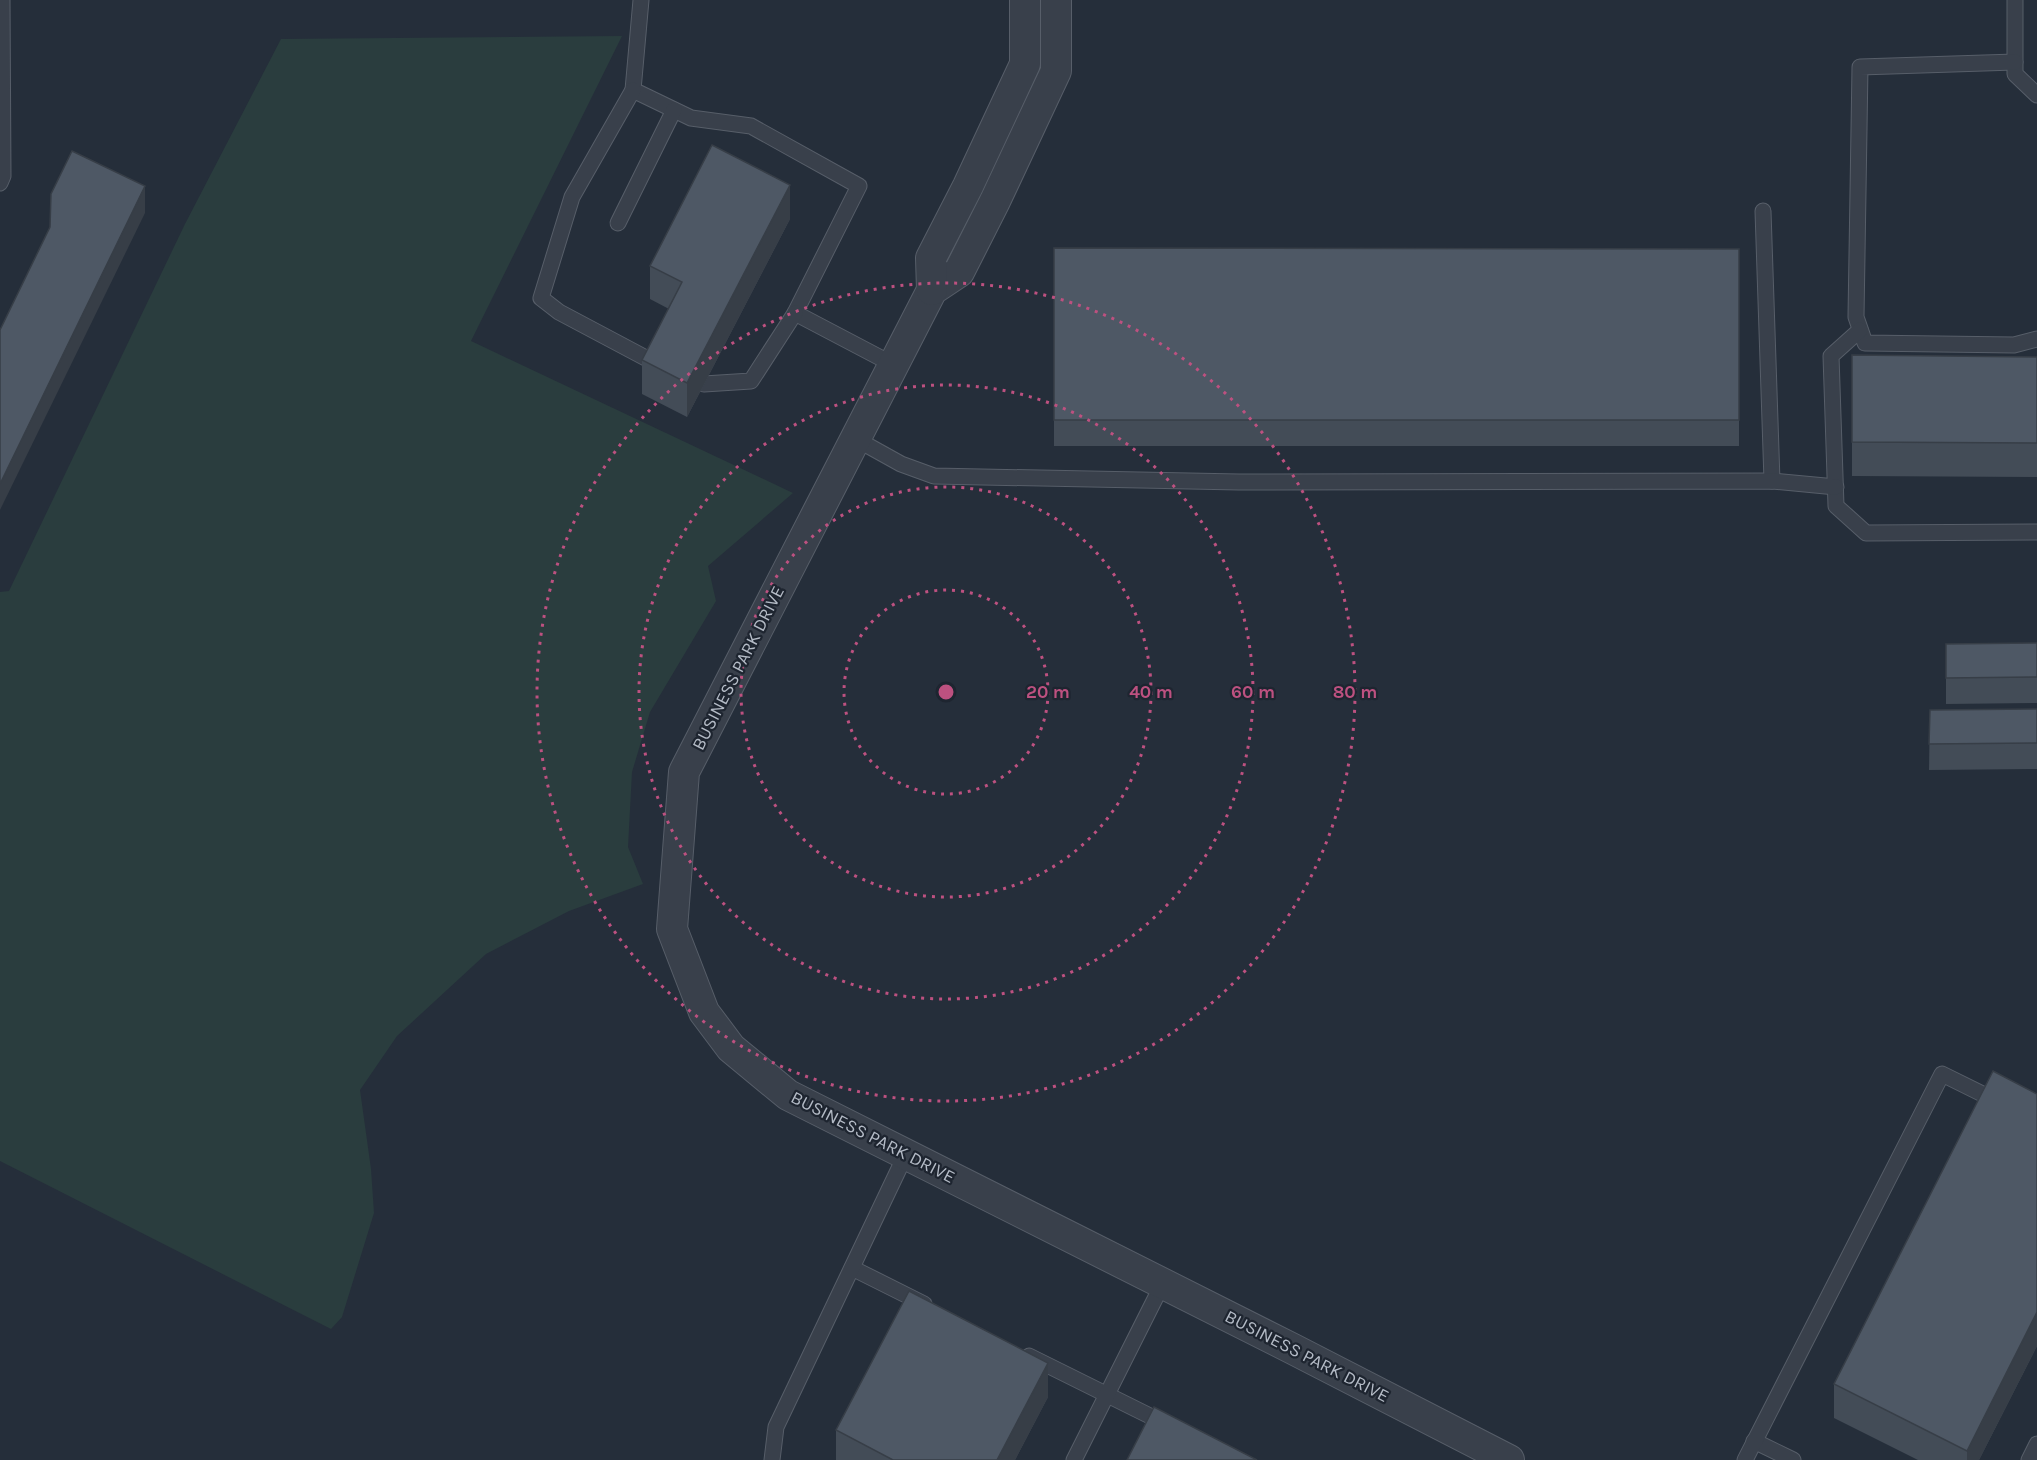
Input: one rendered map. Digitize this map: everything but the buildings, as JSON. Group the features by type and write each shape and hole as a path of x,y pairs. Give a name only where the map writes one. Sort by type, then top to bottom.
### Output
{"street":[{"name":"BUSINESS PARK DRIVE","path":"1025,0 1025,64 968,186 931,258 932,290 684,771 672,929 704,1012 731,1048 788,1095 1164,1283 1509,1460"},
{"name":"BUSINESS PARK DRIVE","path":"932,290 959,272 1056,71 1056,0"},
{"path":"968,186 995,201"}],"lane":[{"path":"0,183 3,176 2,0"},
{"path":"641,0 633,90 572,197 541,298 559,312 657,364"},
{"path":"2015,0 2016,74 2037,95"},
{"path":"2015,62 1860,67 1856,317 1865,343 2014,345 2037,339"},
{"path":"633,90 691,118 750,126 859,186 795,313 751,381 704,384"},
{"path":"618,223 674,110"},
{"path":"1763,212 1772,481"},
{"path":"795,313 894,364"},
{"path":"1860,330 1831,356 1836,506 1866,533 2037,532"},
{"path":"856,439 901,464 934,476 1239,482 1772,481 1836,487"},
{"path":"1745,1460 1942,1074 2037,1121"},
{"path":"772,1460 776,1427 906,1154"},
{"path":"852,1268 937,1310"},
{"path":"1074,1460 1164,1283"},
{"path":"1011,1347 1178,1430"},
{"path":"1754,1441 1793,1460"},
{"path":"2029,1460 2037,1444"}],"shaded area":[{"path":"622,36 471,341 793,493 708,566 716,601 650,712 632,772 628,847 643,884 569,911 486,954 397,1036 360,1090 371,1169 374,1213 342,1317 331,1329 0,1161 0,592 9,591 185,224 281,39"}]}
